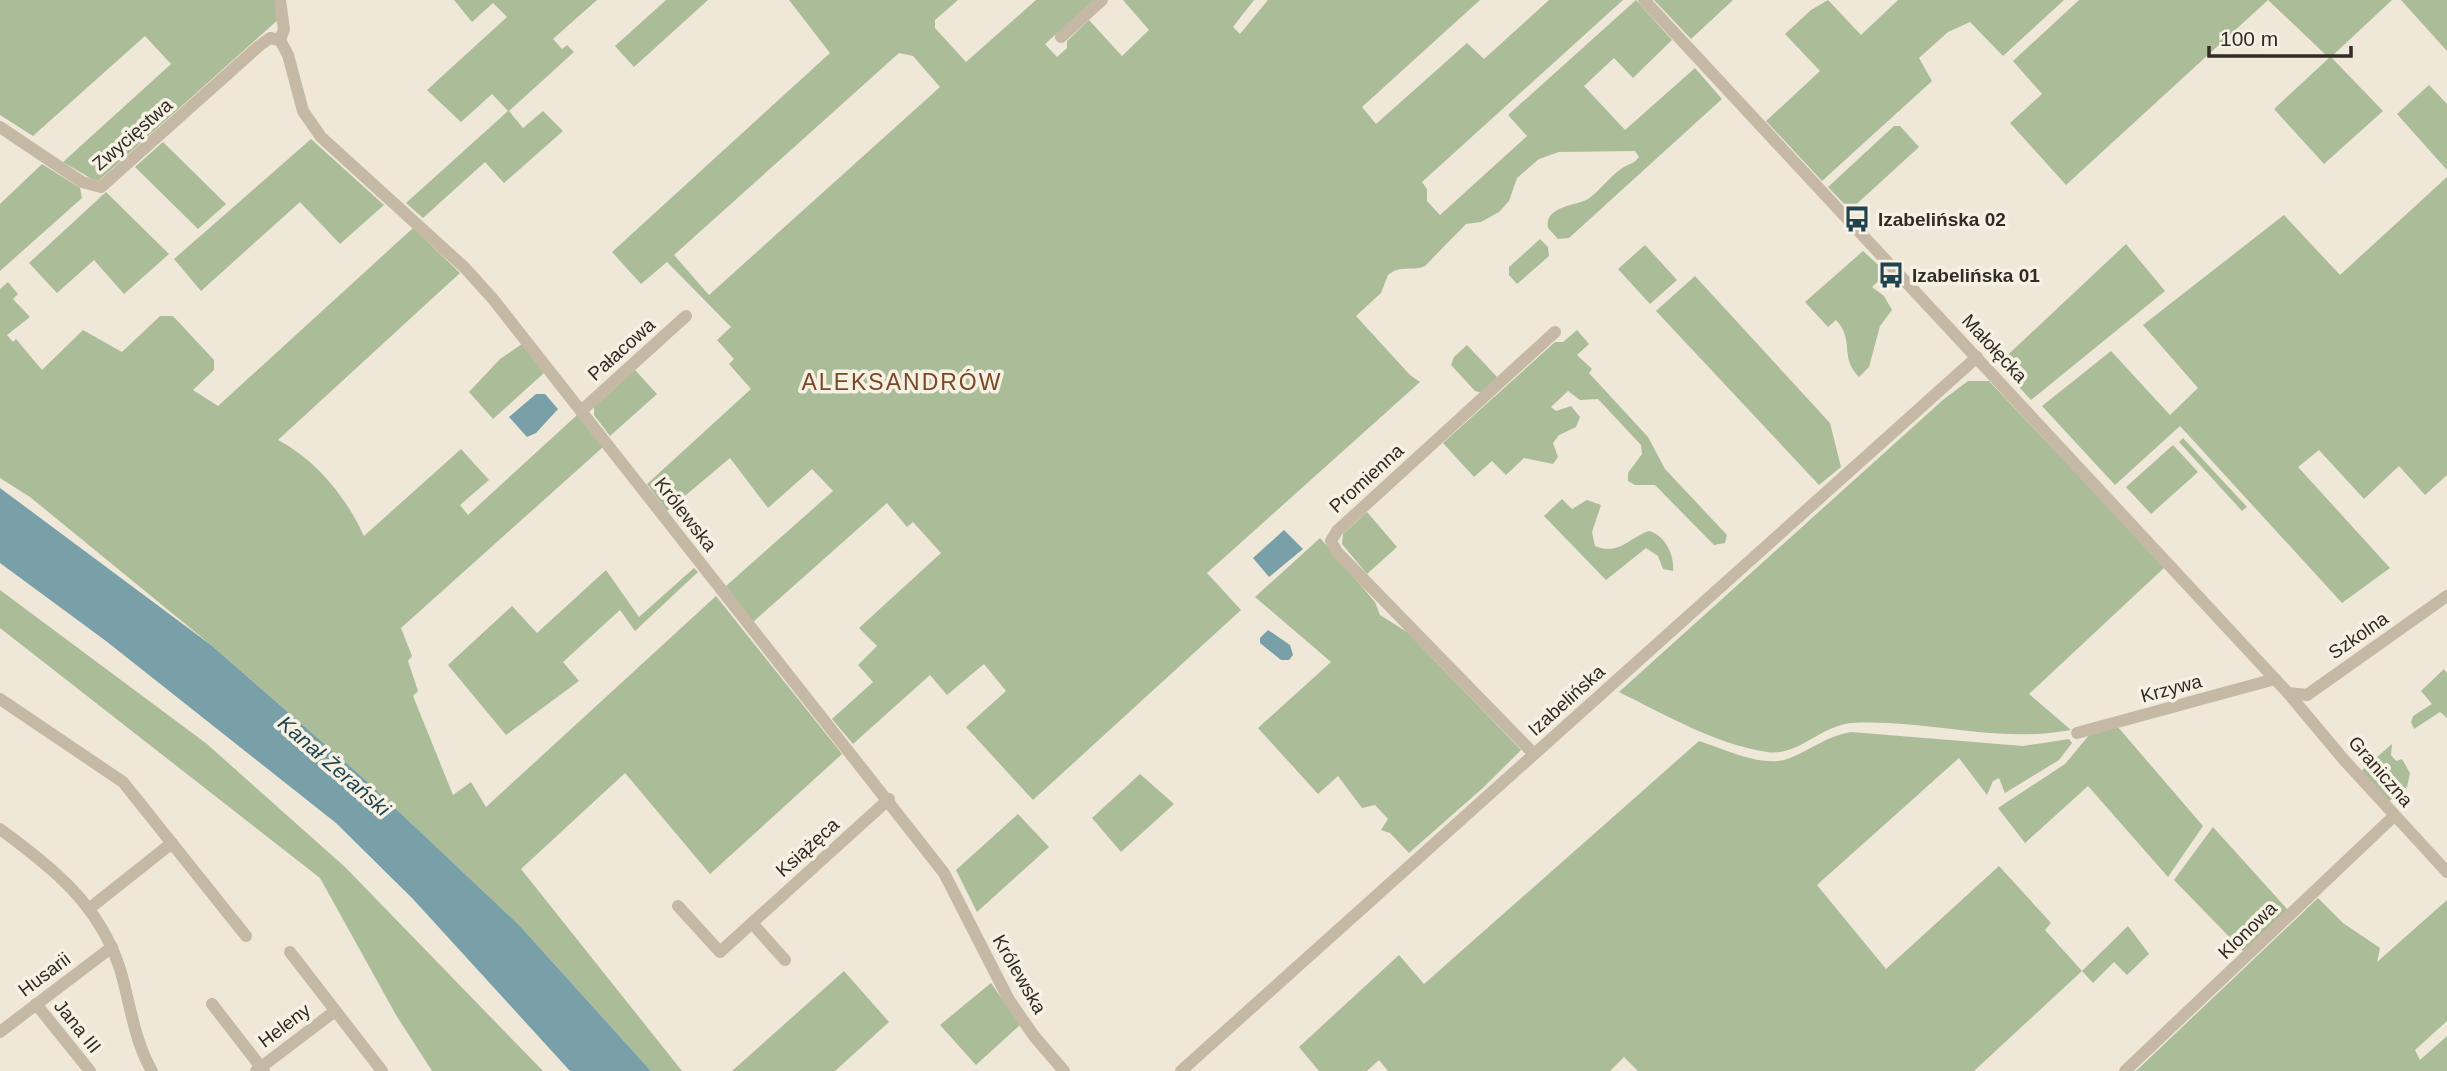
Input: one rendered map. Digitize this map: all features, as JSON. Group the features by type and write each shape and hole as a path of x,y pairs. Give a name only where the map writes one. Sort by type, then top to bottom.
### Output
{"street":[{"name":"Królewska","path":"280,0 284,29 280,40 288,55 303,111 321,137 478,280 889,799 948,879 1009,1000 1034,1037 1064,1071"},
{"path":"1061,37 1102,0"},
{"name":"Małołęcka","path":"1644,0 2288,693"},
{"name":"Zwycięstwa","path":"0,127 82,182 101,187 259,46 270,38 280,40"},
{"name":"Pałacowa","path":"581,411 686,316"},
{"name":"Promienna","path":"1534,754 1337,552 1331,541 1337,531 1555,332"},
{"name":"Izabelińska","path":"1181,1071 1977,357"},
{"name":"Szkolna","path":"2288,693 2307,695 2447,596"},
{"name":"Krzywa","path":"2077,733 2275,679"},
{"name":"Graniczna","path":"2288,693 2394,816 2447,872"},
{"path":"0,699 112,772 246,936"},
{"name":"Książęca","path":"678,906 720,952 889,799"},
{"name":"Klonowa","path":"2125,1071 2394,816"},
{"path":"2,833 47,863 90,908 112,947 139,1040 152,1071"},
{"path":"90,908 172,843"},
{"path":"752,923 785,960"},
{"name":"Husarii","path":"0,1032 112,947"},
{"path":"290,952 382,1071"},
{"name":"Jana III","path":"36,1004 90,1071"},
{"path":"212,1004 260,1070"},
{"name":"Heleny","path":"260,1070 335,1011"}],"green space":[{"path":"0,0 276,0 280,18 97,182 63,162 171,64 145,36 33,136 0,115"},
{"path":"454,0 597,0 553,39 562,49 567,45 574,52 509,111 523,128 543,111 563,131 504,183 485,162 423,218 406,203 508,111 492,94 461,122 427,90 507,17 493,3 472,22"},
{"path":"666,0 708,0 634,67 615,46"},
{"path":"789,0 958,0 935,20 935,28 966,62 1036,0 1094,0 1045,44 1057,57 1067,48 1067,41 1089,20 1122,56 1149,30 1123,0 1254,0 1233,27 1240,34 1268,0 1480,0 1362,107 1376,124 1467,43 1484,59 1549,0 1623,0 1422,182 1427,189 1427,201 1440,215 1527,136 1508,115 1636,0 1672,40 1633,78 1614,58 1584,86 1625,130 1695,68 1722,99 1569,238 1558,239 1548,228 1551,215 1592,196 1617,172 1639,157 1635,151 1559,152 1539,159 1517,178 1509,201 1499,212 1481,222 1466,224 1425,266 1397,270 1388,275 1381,293 1356,316 1410,375 1420,382 1207,573 1241,610 1033,800 966,727 1006,691 984,664 947,695 930,675 853,744 832,719 873,682 858,665 877,646 859,628 941,553 913,522 907,527 887,503 753,622 726,586 833,491 812,469 768,508 730,458 667,511 647,484 751,389 729,364 734,359 717,340 731,327 667,262 641,284 612,252 830,53","holes":["899,53 913,56 940,87 709,295 674,255"]},
{"path":"1654,0 1733,0 1691,39"},
{"path":"1828,0 1861,35 1898,0 2064,0 2003,56 1970,22 1948,32 1919,58 1932,81 1822,181 1766,121 1820,71 1785,34 1811,10"},
{"path":"2079,0 2268,0 2066,185 2010,123 2042,94 2013,61"},
{"path":"2268,0 2392,0 2331,57 2383,111 2324,164 2274,109 2329,58"},
{"path":"2401,0 2447,0 2447,51"},
{"path":"2429,85 2447,104 2447,170 2397,114"},
{"path":"1894,126 1900,126 1919,147 1850,210 1828,187"},
{"path":"311,139 384,205 340,244 300,202 201,291 174,259"},
{"path":"163,142 226,204 198,229 135,167"},
{"path":"42,164 80,188 82,198 0,271 0,204"},
{"path":"2447,177 2447,475 2425,495 2399,466 2364,499 2319,450 2298,467 2390,568 2342,603 2180,426 2115,485 2042,406 2111,351 2170,415 2198,388 2143,325 2284,215 2340,275"},
{"path":"106,192 169,254 124,294 94,260 57,293 29,263"},
{"path":"413,228 460,273 278,440 305,458 328,481 348,507 364,536 461,449 489,480 460,505 468,515 577,415 603,447 401,628 412,656 408,661 418,691 413,696 453,795 471,782 486,807 716,596 842,754 710,874 625,773 521,869 682,1071 651,1071 519,925 359,774 211,645 30,497 0,478 0,289 8,282 18,294 13,299 30,317 7,335 13,342 16,339 42,370 83,330 122,352 160,316 173,316 214,360 214,370 193,390 218,406"},
{"path":"1540,239 1548,247 1549,256 1517,284 1509,275 1509,267"},
{"path":"2126,244 2165,291 2031,400 1998,364"},
{"path":"1645,245 1677,280 1650,304 1618,269"},
{"path":"1863,251 1887,273 1872,287 1884,296 1892,310 1880,326 1869,367 1859,377 1850,362 1842,327 1836,320 1828,327 1805,302"},
{"path":"1695,276 1830,423 1841,467 1819,485 1656,311"},
{"path":"1577,330 1589,344 1577,355 1592,369 1589,373 1648,437 1665,469 1727,535 1725,543 1714,545 1655,485 1635,485 1628,481 1628,473 1642,454 1641,445 1598,399 1580,400 1568,391 1551,407 1556,411 1571,406 1580,417 1576,427 1559,435 1553,443 1558,457 1553,464 1524,458 1506,475 1492,461 1474,477 1443,443 1555,342 1563,342"},
{"path":"522,344 544,373 493,419 469,392 500,359"},
{"path":"1467,345 1498,378 1482,393 1475,391 1451,365 1454,357"},
{"path":"635,370 657,394 610,436 594,415 594,407"},
{"path":"1968,381 1989,381 2165,567 2029,694 2071,730 2016,734 1907,724 1852,723 1830,729 1789,750 1767,752 1710,736 1619,692 1944,399"},
{"path":"2183,438 2247,507 2242,511 2179,442"},
{"path":"2173,445 2198,472 2151,514 2126,487"},
{"path":"1562,499 1572,509 1587,500 1601,505 1592,532 1595,546 1603,549 1623,545 1649,531 1655,533 1668,547 1673,571 1663,569 1658,556 1646,548 1606,580 1544,516"},
{"path":"1367,512 1397,547 1367,574 1342,544 1343,534"},
{"path":"1320,538 1375,602 1380,615 1407,632 1521,750 1485,786 1409,853 1390,833 1381,830 1388,819 1375,805 1362,808 1338,776 1318,794 1258,728 1331,662 1255,597"},
{"path":"694,568 698,572 635,631 620,610 563,662 579,681 506,735 448,665 512,606 537,633 606,570 639,617"},
{"path":"0,590 207,744 345,867 543,1071 432,1071 396,1015 320,878 0,628"},
{"path":"2444,669 2447,673 2447,718 2440,712 2414,729 2411,722 2413,716 2432,704 2421,691"},
{"path":"2117,726 2203,826 2168,877 2088,786 2025,843 1998,808 2065,764 2090,734"},
{"path":"1851,732 2023,746 2069,739 2072,743 2059,760 2005,793 1999,778 1993,781 1987,795 1959,758 1817,885 1886,969 1999,866 2051,923 2045,930 2082,971 1974,1071 1638,1071 1624,1057 1610,1071 1388,1071 1379,1060 1367,1071 1319,1071 1299,1047 1399,955 1424,984 1699,741 1756,760 1779,761 1834,736"},
{"path":"2392,744 2391,755 2396,761 2402,759 2410,773 2407,787 2388,802 2360,772"},
{"path":"1140,774 1174,804 1121,852 1092,818"},
{"path":"1018,814 1049,847 977,912 956,870"},
{"path":"2213,827 2288,910 2244,952 2174,880"},
{"path":"2318,898 2343,923 2380,948 2377,962 2447,900 2447,1021 2415,1050 2420,1060 2447,1036 2447,1071 2136,1071"},
{"path":"2128,926 2149,954 2127,975 2114,962 2093,983 2082,971"},
{"path":"844,971 889,1022 835,1071 732,1071"},
{"path":"991,983 1020,1025 976,1065 940,1025"}],"water":[{"path":"536,394 545,394 558,409 536,433 527,437 509,417"},
{"name":"Kanał Żerański","path":"0,488 211,645 359,774 519,925 651,1071 570,1071 412,898 336,823 106,641 0,563"},
{"path":"1284,530 1303,549 1269,577 1253,558"},
{"path":"1268,630 1290,645 1293,655 1289,660 1281,660 1260,643 1260,638"}],"place":[{"name":"Izabelińska 02","path":"1857,219"},
{"name":"Izabelińska 01","path":"1891,275"}],"district":[{"name":"ALEKSANDRÓW","path":"902,382"}]}
